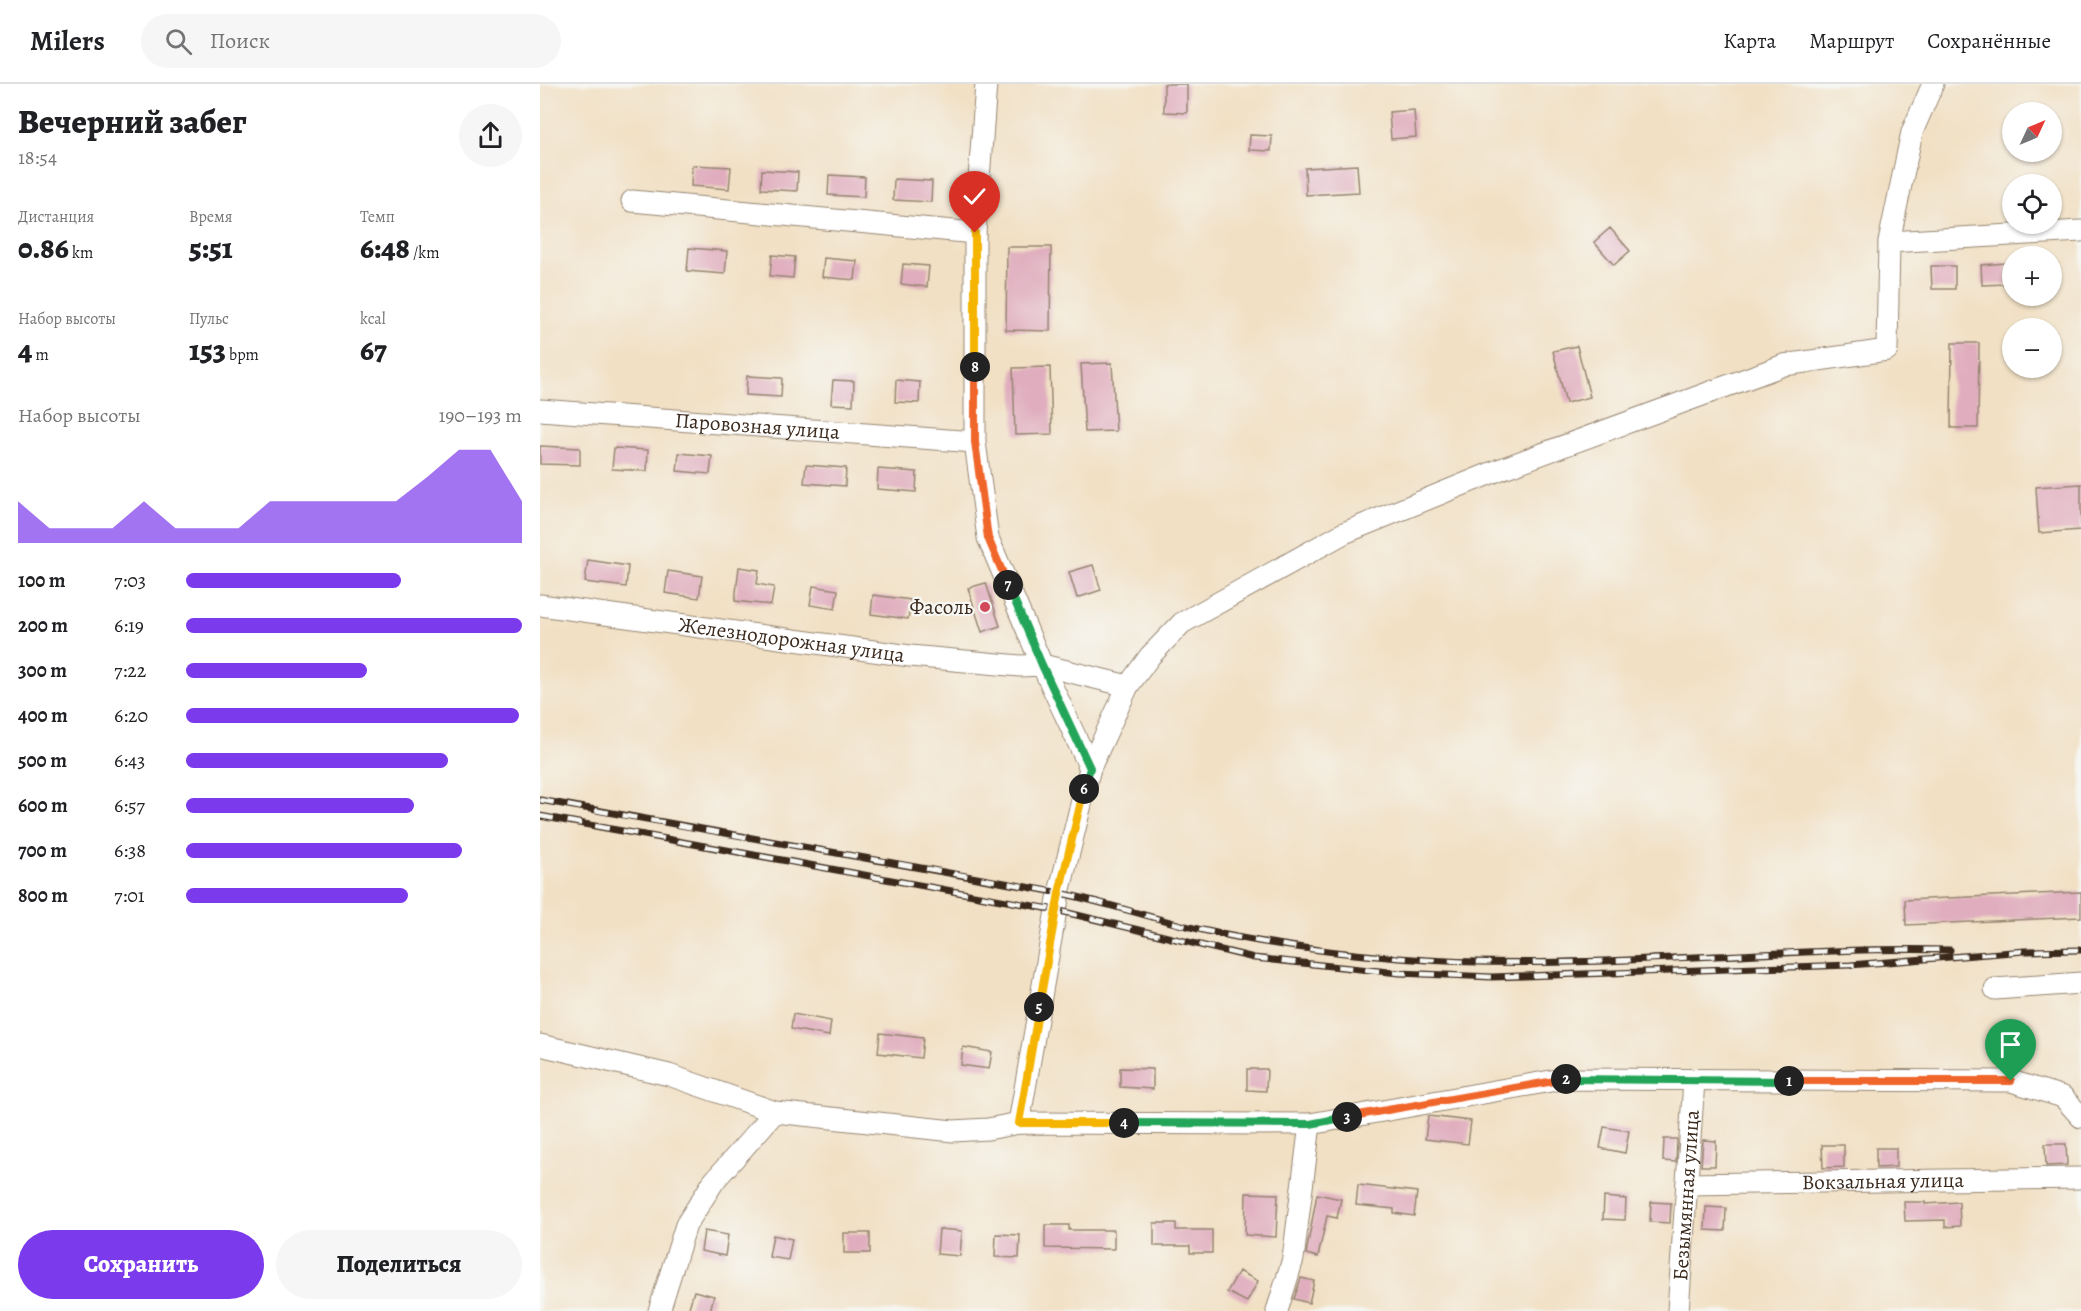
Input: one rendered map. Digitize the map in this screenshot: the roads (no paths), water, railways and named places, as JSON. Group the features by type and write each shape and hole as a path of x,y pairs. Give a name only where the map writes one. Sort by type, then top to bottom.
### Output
{"street":[{"path":"986,84 975,233 975,442 988,538 1042,665 1090,768"},
{"path":"1019,1123 1056,910 1090,768 1128,686 1150,656 1182,623 1344,533 1501,469 1784,365 1887,350 1889,242 1912,132 1933,84"},
{"path":"632,201 975,233"},
{"path":"1889,242 2081,231"},
{"name":"Паровозная улица","path":"540,410 975,442"},
{"name":"Железнодорожная улица","path":"540,605 909,656 1020,666 1042,665 1128,686"},
{"path":"1995,989 2081,983"},
{"path":"540,1045 669,1075 775,1112 953,1131 988,1129 1019,1123 1310,1124 1562,1079 2011,1081 2063,1097 2081,1117"},
{"name":"Безымянная улица","path":"1678,1311 1694,1080"},
{"path":"659,1311 686,1225 714,1181 775,1112"},
{"path":"1277,1311 1293,1259 1310,1124"},
{"name":"Вокзальная улица","path":"1687,1184 2081,1178"}],"railway":[{"path":"540,800 1055,892 1188,927 1279,944 1351,954 1468,962 1536,963 1812,952 1950,950"},
{"path":"540,816 1056,910 1254,958 1399,973 1492,977 1850,965 2025,951 2081,950"}],"place":[{"name":"Фасоль","path":"985,607"}]}
